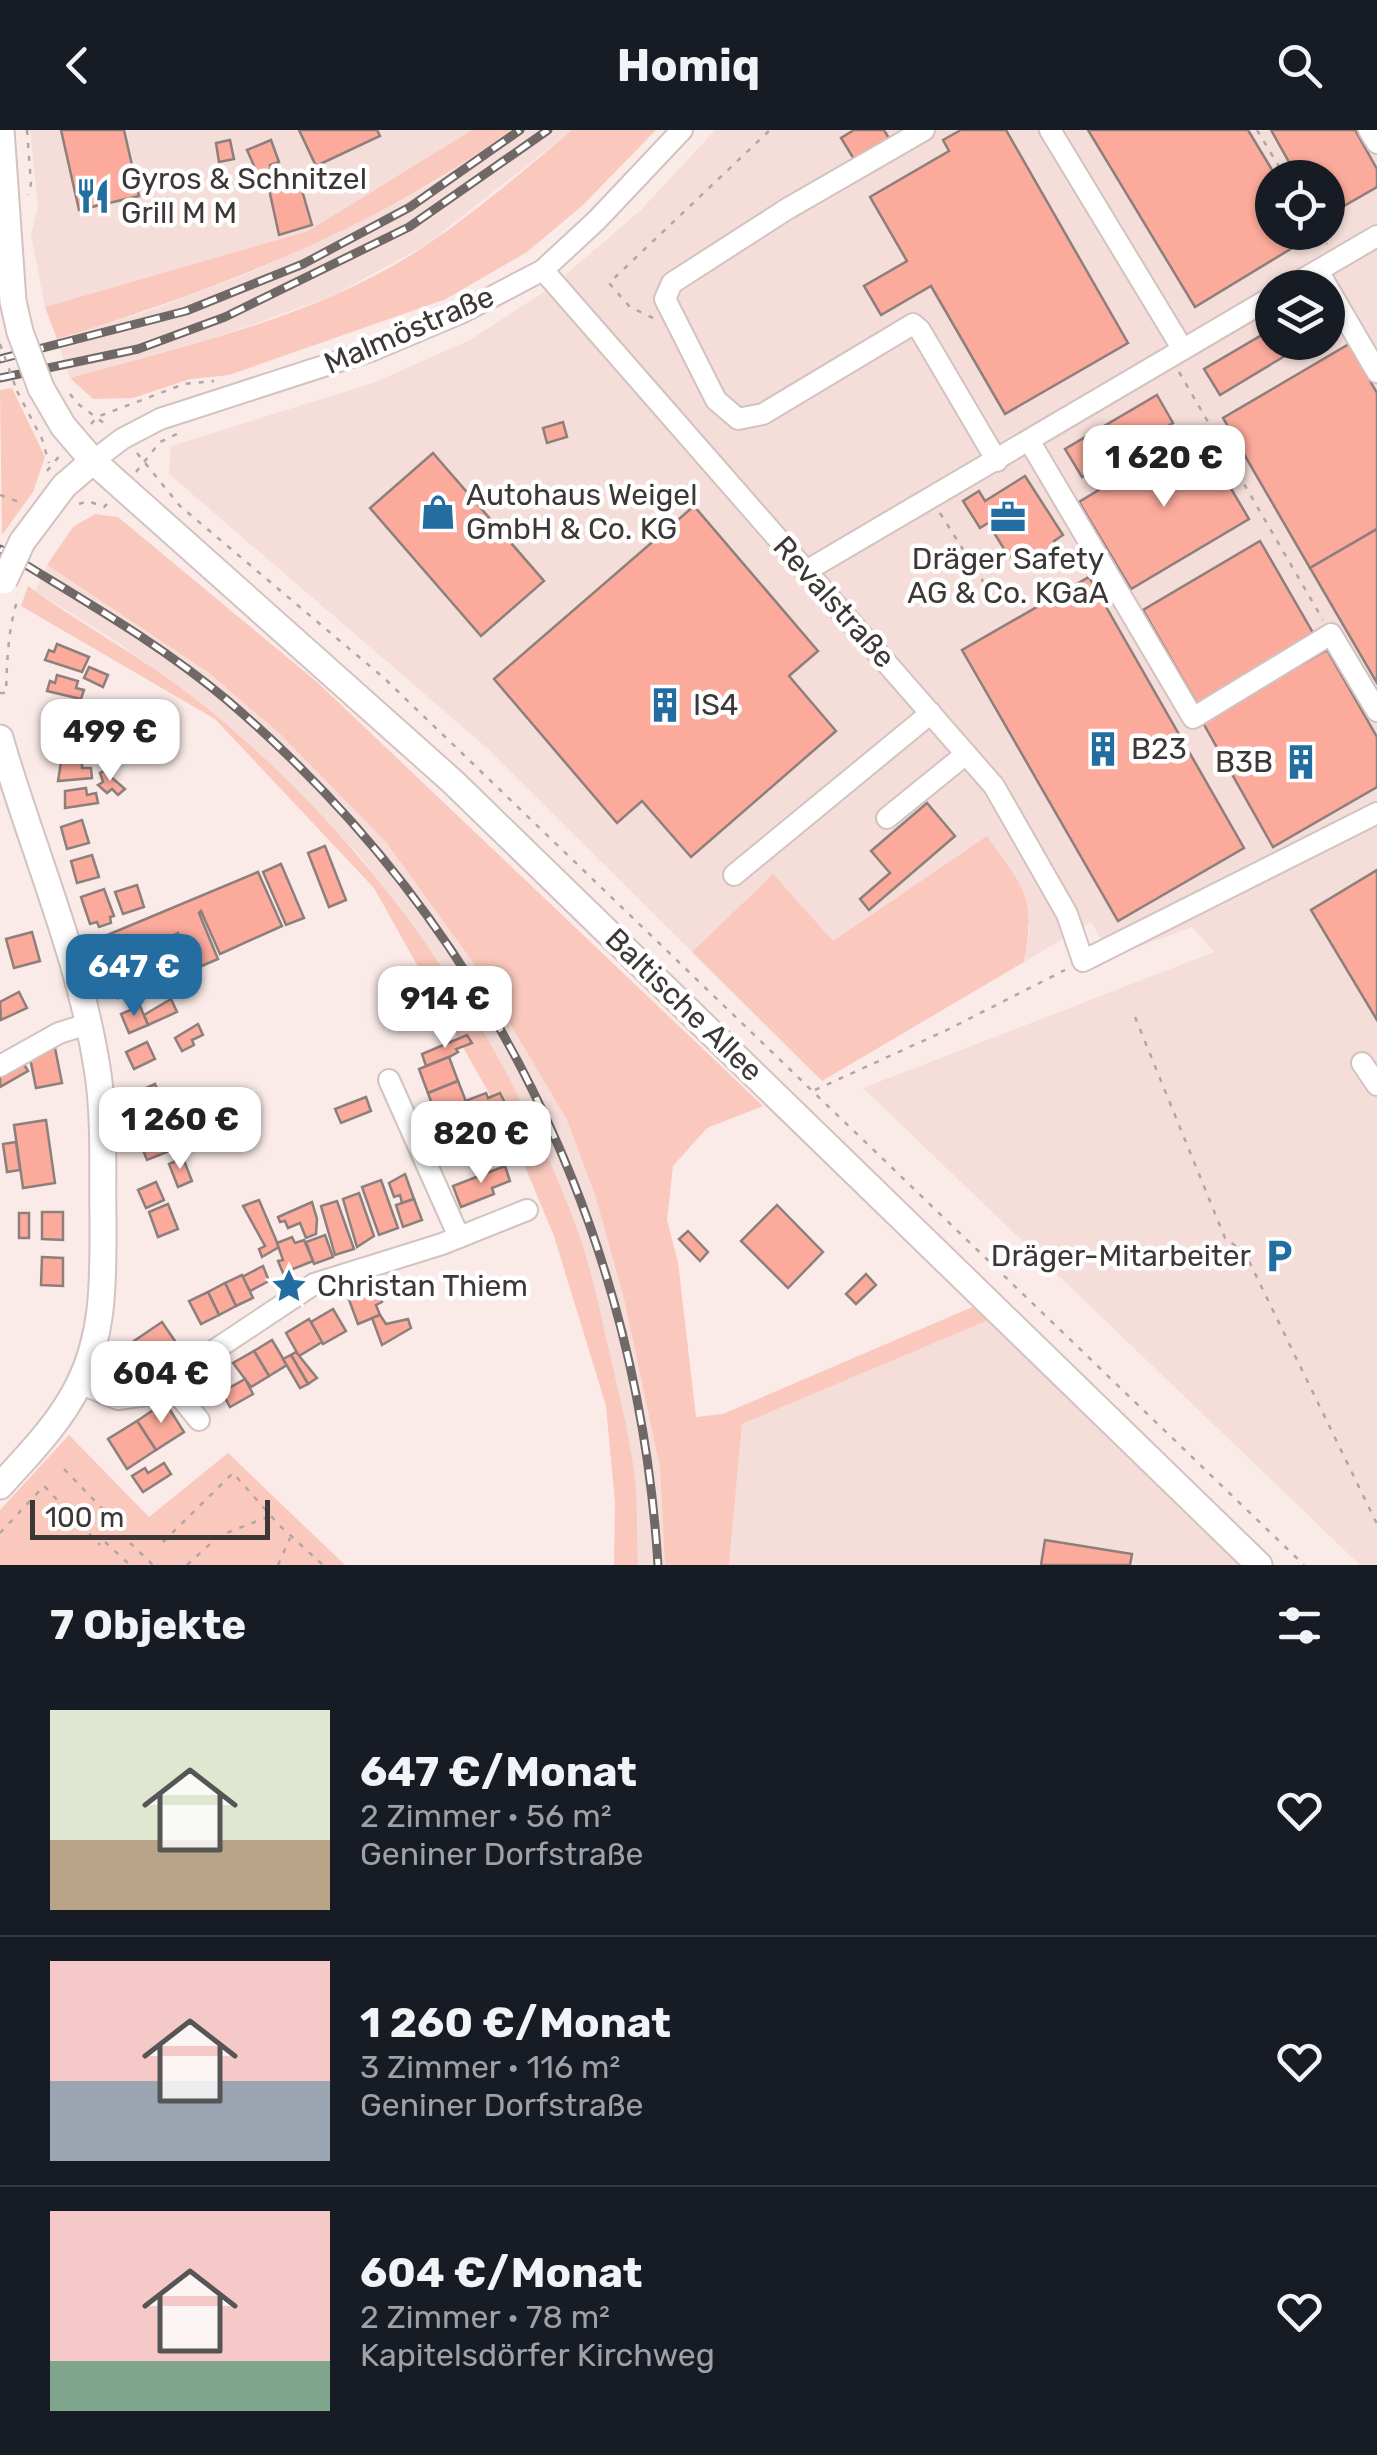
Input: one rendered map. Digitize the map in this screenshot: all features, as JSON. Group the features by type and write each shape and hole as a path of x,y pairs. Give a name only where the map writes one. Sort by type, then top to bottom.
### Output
{"main road":[{"name":"Baltische Allee","path":"0,130 13,301 10,338 29,390 122,487 453,782 1259,1565"},
{"path":"8,587 22,542 41,514 64,486 94,461"},
{"path":"0,738 80,986 88,1024 98,1077 103,1282 97,1335 80,1383 52,1428 0,1486"}],"street":[{"name":"Malmöstraße","path":"94,461 122,438 160,419 373,350 463,312 542,270 597,220 682,130"},
{"path":"924,130 672,282 665,299 716,400 738,418 763,414 914,324 997,461"},
{"path":"1050,130 1176,353"},
{"path":"1370,130 1377,143"},
{"path":"1320,270 1377,236"},
{"name":"Revalstraße","path":"542,270 994,786 1068,914 1083,962"},
{"path":"806,571 1255,306"},
{"path":"1345,317 1377,372"},
{"path":"1030,442 1192,718 1331,634 1377,711"},
{"path":"734,875 931,713"},
{"path":"887,818 966,754"},
{"path":"1083,962 1377,813"},
{"path":"0,1066 59,1032 88,1024"},
{"path":"1362,1062 1377,1085"},
{"path":"388,1080 459,1238"},
{"path":"80,1383 118,1399 147,1395 314,1284 459,1238 527,1210"},
{"path":"168,1382 200,1420"}],"path":[{"path":"678,326 630,307 608,283 770,130"},
{"path":"1257,130 1275,160"},
{"path":"10,338 50,464"},
{"path":"1176,353 1331,634"},
{"path":"68,392 97,418 184,384 214,381"},
{"path":"70,508 88,501 104,508 145,462 180,506 384,678 1304,1565"},
{"path":"0,495 41,514"},
{"path":"930,498 998,605"},
{"path":"0,694 6,693 12,638 8,628 8,587"},
{"path":"814,1090 1083,962"},
{"path":"1135,1017 1226,1238 1245,1253 1377,1524"},
{"path":"64,1469 122,1528"},
{"path":"163,1542 232,1472 270,1516 323,1565"},
{"path":"0,1533 44,1486 130,1565"},
{"path":"187,1565 219,1536 270,1516"},
{"path":"278,1565 291,1536"},
{"path":"130,1543 153,1565"}],"shaded area":[{"path":"30,130 472,130 308,231 45,307 31,235 38,207"},
{"path":"472,130 511,130 405,198 350,227 176,300 57,339 45,307 308,231"},
{"path":"511,130 572,130 426,245 330,297 217,337 70,378 57,339 154,309 254,271 335,234 433,183"},
{"path":"572,130 656,130 583,205 527,252 446,299 229,375 190,379 133,398 93,399 70,378 208,340 344,291 447,231"},
{"path":"715,130 1377,130 1377,1565 1360,1565 863,1088 1214,952 1192,927 1111,957 1091,922 1024,962 1030,927 986,837 833,941 772,875 692,952 486,747 169,474 171,446 373,383 470,340 551,287 640,211"},
{"path":"12,388 45,457 33,492 2,535 0,390"},
{"path":"95,514 118,517 317,682 763,1106 707,1128 673,1166 667,1220 678,1262 696,1417 723,1414 977,1305 991,1319 742,1424 729,1565 665,1565 660,1468 624,1299 596,1198 567,1120 475,965 385,841 280,734 209,673 47,565 73,527"},
{"path":"47,565 209,673 280,734 385,841 475,965 567,1120 596,1198 624,1299 660,1468 665,1565 638,1565 635,1486 593,1282 576,1225 534,1127 455,982 360,856 267,761 197,700 117,642 35,591"},
{"path":"28,586 177,685 259,753 371,872 421,936 466,1004 544,1148 586,1256 632,1456 638,1565 614,1565 615,1503 606,1406 554,1236 510,1131 374,888 215,719 21,606"},
{"path":"987,836 1024,894 1028,922 1024,962 822,1081 692,952 773,874 833,941"},
{"path":"991,1319 1246,1565 729,1565 742,1424"},
{"path":"69,1435 149,1517 228,1453 345,1565 0,1565 0,1510"}],"building":[{"path":"61,130 124,130 139,196 79,210"},
{"path":"299,130 377,130 380,136 316,166"},
{"path":"854,130 884,130 892,143 857,164 841,138"},
{"path":"961,130 1006,130 1128,343 1005,414 931,286 881,315 864,286 907,261 870,197 949,151 943,140"},
{"path":"1088,130 1248,130 1266,160 1255,160 1255,250 1289,250 1195,307"},
{"path":"1271,130 1355,130 1377,169 1377,187 1345,205 1345,160 1288,160"},
{"path":"230,140 234,159 219,162 216,143"},
{"path":"271,140 279,162 270,165 272,172 259,177 247,150"},
{"path":"299,180 312,225 279,235 269,189"},
{"path":"1255,339 1255,360 1278,360 1220,395 1204,369"},
{"path":"1349,344 1377,393 1377,529 1310,568 1223,418 1322,360 1345,360 1345,346"},
{"path":"1157,395 1173,423 1082,477 1065,449"},
{"path":"563,422 567,437 547,443 543,428"},
{"path":"1197,431 1249,519 1131,589 1079,502"},
{"path":"433,453 544,581 481,636 370,508"},
{"path":"1025,476 1063,535 1054,541 1058,554 1055,565 1043,572 1032,568 1019,550 1009,557 988,523 980,528 963,501 979,491 985,501"},
{"name":"IS4","path":"694,506 818,651 789,676 836,731 691,857 642,801 617,823 494,679"},
{"path":"1377,529 1377,683 1310,568"},
{"path":"1260,541 1316,638 1199,707 1143,610"},
{"name":"B23","path":"1089,577 1244,848 1118,921 962,650"},
{"path":"57,644 89,657 82,672 45,660"},
{"name":"B3B","path":"1327,650 1377,737 1377,787 1273,847 1202,721"},
{"path":"89,667 108,675 103,687 84,678"},
{"path":"57,675 78,681 76,688 84,690 81,699 47,691"},
{"path":"49,708 83,711 83,717 92,718 86,728 51,727"},
{"path":"85,733 104,749 95,760 85,754 54,753 51,734"},
{"path":"82,761 82,768 91,768 92,778 58,781 61,762"},
{"path":"104,771 125,789 118,795 112,789 107,793 98,785 103,782 100,773"},
{"path":"86,788 87,795 96,793 98,803 65,808 65,791"},
{"path":"927,803 955,836 869,910 860,899 890,873 871,851"},
{"path":"82,820 89,843 67,849 61,827"},
{"path":"325,846 346,900 329,907 308,853"},
{"path":"92,855 99,877 77,883 71,861"},
{"path":"281,864 304,918 286,925 263,872"},
{"path":"1377,870 1377,1020 1311,910"},
{"path":"258,872 282,926 220,954 201,911 218,959 192,970 178,933 117,964 105,936"},
{"path":"137,885 144,907 123,914 115,892"},
{"path":"104,889 114,916 110,917 111,923 99,927 97,922 90,924 81,897"},
{"path":"32,932 40,961 14,968 6,939"},
{"path":"167,938 184,976 163,985 147,946"},
{"path":"148,951 152,961 139,966 147,985 118,998 109,977 130,968 128,959"},
{"path":"19,992 27,1008 1,1020 0,1002"},
{"path":"171,999 177,1012 148,1025 144,1015"},
{"path":"140,1006 148,1025 129,1033 121,1014"},
{"path":"198,1024 203,1035 182,1051 175,1038"},
{"path":"467,1035 472,1043 426,1066 422,1054"},
{"path":"147,1042 155,1059 134,1069 126,1052"},
{"path":"55,1048 62,1083 36,1088 29,1053"},
{"path":"449,1057 458,1081 428,1093 419,1069"},
{"path":"22,1061 28,1071 0,1087 0,1073"},
{"path":"458,1081 467,1104 436,1116 428,1093"},
{"path":"155,1084 162,1101 140,1111 133,1094"},
{"path":"486,1093 488,1098 500,1093 505,1103 436,1131 431,1117"},
{"path":"366,1097 371,1111 341,1123 335,1109"},
{"path":"46,1120 55,1183 23,1188 14,1125"},
{"path":"169,1123 179,1147 147,1160 137,1136"},
{"path":"16,1142 20,1170 7,1172 3,1144"},
{"path":"183,1158 192,1181 178,1187 169,1164"},
{"path":"505,1166 510,1181 492,1188 494,1194 461,1207 453,1186"},
{"path":"405,1174 414,1199 402,1203 400,1195 394,1197 389,1183"},
{"path":"381,1180 398,1228 379,1235 362,1187"},
{"path":"156,1182 164,1200 146,1208 138,1190"},
{"path":"359,1193 374,1236 357,1247 343,1199"},
{"path":"414,1199 422,1220 403,1227 396,1205"},
{"path":"259,1200 279,1247 262,1257 259,1249 265,1246 243,1206"},
{"path":"337,1201 354,1249 335,1255 321,1206"},
{"path":"312,1202 316,1234 306,1238 300,1223 288,1228 285,1221 280,1222 278,1217"},
{"path":"168,1204 178,1229 158,1237 149,1212"},
{"path":"777,1205 823,1252 788,1288 741,1241"},
{"path":"42,1212 63,1212 63,1240 42,1239"},
{"path":"19,1213 29,1213 29,1238 19,1238"},
{"path":"688,1231 708,1252 700,1261 679,1239"},
{"path":"325,1235 333,1257 314,1264 306,1242"},
{"path":"292,1237 295,1243 304,1240 313,1261 283,1273 277,1243"},
{"path":"42,1257 63,1258 63,1286 41,1285"},
{"path":"263,1266 269,1281 250,1291 242,1277"},
{"path":"866,1274 876,1285 856,1304 846,1294"},
{"path":"242,1275 253,1298 236,1306 225,1283"},
{"path":"225,1283 236,1306 219,1315 208,1292"},
{"path":"376,1287 382,1302 376,1305 380,1315 358,1324 348,1297"},
{"path":"208,1292 219,1315 201,1324 189,1301"},
{"path":"333,1309 346,1331 323,1344 311,1322"},
{"path":"380,1315 386,1324 408,1319 411,1328 382,1345 372,1318"},
{"path":"309,1319 322,1342 299,1356 286,1333"},
{"path":"162,1322 179,1347 139,1374 122,1349"},
{"path":"272,1340 287,1365 269,1376 254,1351"},
{"path":"254,1351 269,1376 251,1387 233,1363"},
{"path":"296,1352 317,1378 308,1384 291,1355"},
{"path":"291,1355 308,1384 300,1388 283,1359"},
{"path":"245,1379 253,1394 230,1407 222,1392"},
{"path":"165,1402 184,1432 156,1450 137,1421"},
{"path":"137,1421 156,1450 127,1469 108,1439"},
{"path":"164,1463 171,1474 143,1492 132,1476 145,1468 148,1473"},
{"path":"1045,1540 1132,1554 1130,1565 1041,1565"}],"railway":[{"path":"0,359 186,311 303,264 410,207 520,130"},
{"path":"0,378 138,349 225,317 409,227 548,130"},
{"path":"0,549 145,639 227,700 319,786 400,880 471,981 531,1088 580,1200 618,1318 644,1440 658,1565"}],"place":[{"name":"Gyros & Schnitzel Grill M M","path":"93,196"},
{"name":"Autohaus Weigel GmbH & Co. KG","path":"438,512"},
{"name":"Dräger Safety AG & Co. KGaA","path":"1008,517"},
{"name":"IS4","path":"665,705"},
{"name":"B23","path":"1103,749"},
{"name":"B3B","path":"1301,762"},
{"name":"Dräger-Mitarbeiter","path":"1279,1256"},
{"name":"Christan Thiem","path":"289,1286"}]}
